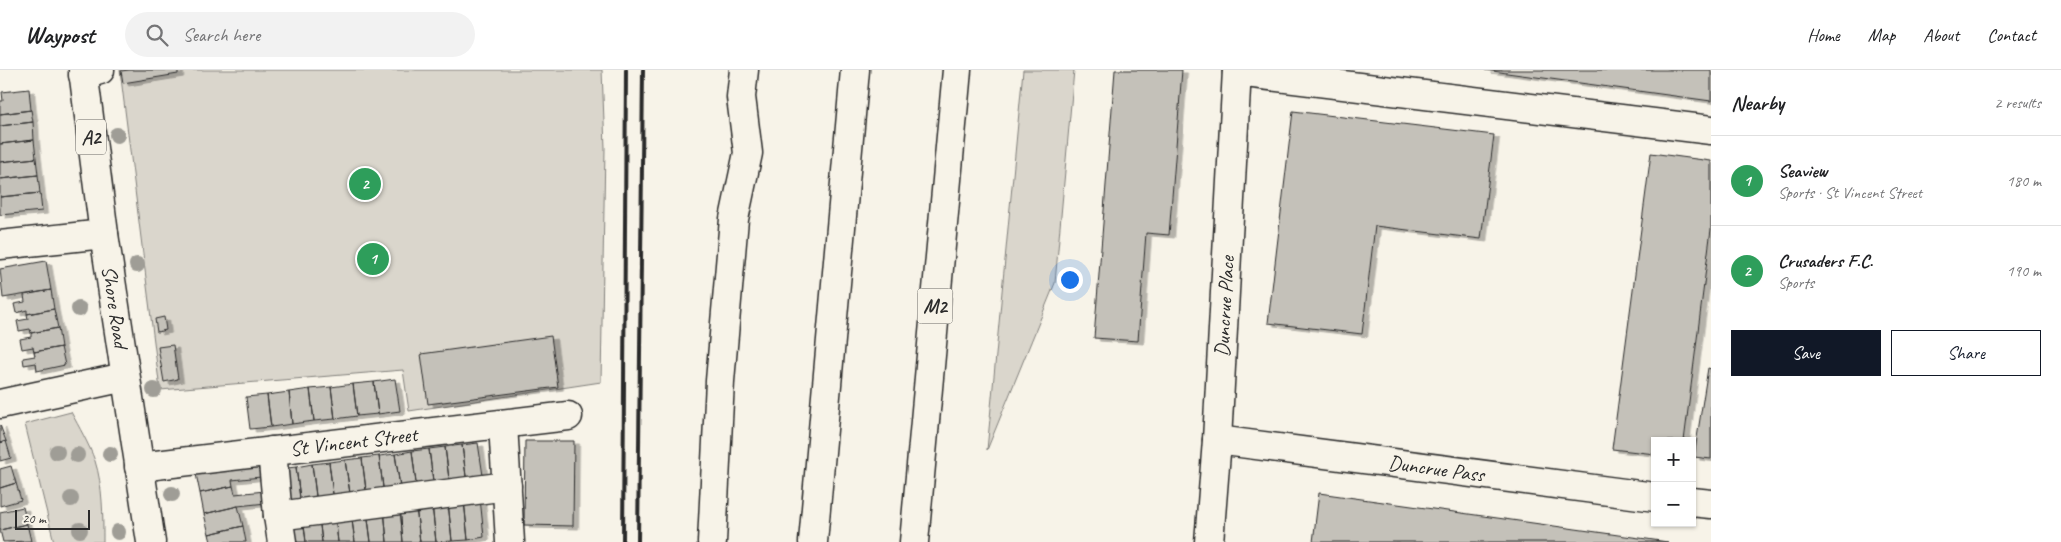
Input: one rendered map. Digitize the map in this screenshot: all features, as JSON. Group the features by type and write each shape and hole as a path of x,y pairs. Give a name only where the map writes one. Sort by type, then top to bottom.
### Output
{"main road":[{"path":"712,542 720,381 732,238 734,218 748,153 740,97 744,70"},
{"path":"813,542 855,70"},
{"name":"M2","path":"914,542 957,70"},
{"path":"1237,71 1711,130"},
{"name":"Duncrue Place","path":"1209,542 1217,440 1237,71"},
{"name":"Shore Road","path":"89,72 104,234 151,542"},
{"path":"0,245 104,234"},
{"path":"0,404 125,377"},
{"name":"St Vincent Street","path":"139,466 568,416"},
{"path":"503,424 510,542"},
{"name":"Duncrue Pass","path":"1217,440 1651,496"},
{"path":"272,451 280,529 507,486"},
{"path":"1696,502 1711,504"}],"shaded area":[{"path":"120,70 602,70 605,148 601,382 409,411 403,370 160,390"},
{"path":"1023,70 1074,70 1055,283 987,450"},
{"path":"71,412 90,448 98,471 102,501 103,542 54,542 25,424"}],"building":[{"path":"178,70 178,74 123,83 121,71"},
{"path":"1115,70 1182,70 1169,235 1146,233 1138,341 1094,338"},
{"path":"1485,70 1711,70 1711,101"},
{"path":"29,89 31,110 0,114 0,101 3,101 2,92"},
{"path":"31,110 33,122 0,126 0,114"},
{"path":"1293,111 1494,135 1481,239 1375,226 1362,334 1268,323"},
{"path":"33,122 34,140 0,144 0,126"},
{"path":"34,140 36,158 0,162 0,144"},
{"path":"1651,153 1711,161 1711,229 1685,437 1651,437 1651,454 1612,449"},
{"path":"36,158 38,175 0,179 0,162"},
{"path":"38,175 40,193 0,197 0,179"},
{"path":"40,193 42,211 0,215 0,197"},
{"path":"46,261 51,290 3,298 0,269"},
{"path":"51,290 54,309 27,314 27,310 16,313 14,304 25,302 24,295"},
{"path":"54,309 58,328 31,333 30,329 19,331 17,321 28,319 27,314"},
{"path":"164,317 166,330 157,332 155,319"},
{"path":"58,328 61,347 34,352 33,347 22,349 20,339 31,337 31,333"},
{"path":"551,336 558,387 428,404 421,354"},
{"path":"173,345 178,379 164,382 158,347"},
{"path":"61,347 65,365 37,371 36,363 24,365 23,358 35,356 34,352"},
{"path":"1708,368 1711,369 1711,459 1696,457 1696,444"},
{"path":"395,379 400,411 378,414 374,382"},
{"path":"374,382 378,414 357,416 353,384"},
{"path":"353,384 357,416 335,419 331,387"},
{"path":"331,387 335,419 314,421 310,389"},
{"path":"310,389 314,421 292,424 289,392"},
{"path":"289,392 292,424 271,427 267,395"},
{"path":"267,395 271,427 250,429 246,397"},
{"path":"0,425 6,441 0,443"},
{"path":"6,441 11,458 0,461 0,443"},
{"path":"525,441 574,441 573,526 524,525"},
{"path":"478,443 484,482 467,484 462,445"},
{"path":"462,445 467,484 450,487 445,447"},
{"path":"445,447 450,487 434,489 429,449"},
{"path":"429,449 434,489 417,491 412,451"},
{"path":"412,451 417,491 401,493 395,454"},
{"path":"395,454 401,493 384,495 379,456"},
{"path":"379,456 384,495 367,498 362,458"},
{"path":"362,458 367,498 351,500 345,460"},
{"path":"345,460 351,500 334,502 329,462"},
{"path":"329,462 334,502 317,504 312,464"},
{"path":"260,464 261,477 232,480 233,486 200,493 196,474"},
{"path":"312,464 317,504 301,506 296,467"},
{"path":"11,466 16,483 0,488 0,469"},
{"path":"296,467 301,506 284,509 279,469"},
{"path":"16,483 21,500 0,506 0,488"},
{"path":"233,486 235,494 265,491 266,503 238,506 204,514 200,493"},
{"path":"1319,493 1668,542 1313,542"},
{"path":"480,498 484,537 468,540 464,500"},
{"path":"464,500 468,540 452,541 448,502"},
{"path":"448,502 452,541 436,542 432,504"},
{"path":"432,504 436,542 420,542 416,506"},
{"path":"238,506 243,526 209,534 204,514"},
{"path":"416,506 420,542 403,542 400,507"},
{"path":"23,507 27,524 0,530 0,512"},
{"path":"400,507 403,542 387,542 384,509"},
{"path":"384,509 387,542 371,542 367,511"},
{"path":"367,511 371,542 355,542 351,513"},
{"path":"351,513 355,542 338,542 335,515"},
{"path":"335,515 338,542 322,542 319,517"},
{"path":"319,517 322,542 306,542 303,518"},
{"path":"303,518 306,542 289,542 287,520"},
{"path":"27,524 31,541 3,542 0,530"},
{"path":"243,526 246,542 211,542 209,534"}],"railway":[{"path":"623,542 626,70"},
{"path":"638,542 643,70"}],"place":[{"name":"Crusaders F.C.","path":"365,184"},
{"name":"Seaview","path":"373,259"}]}
